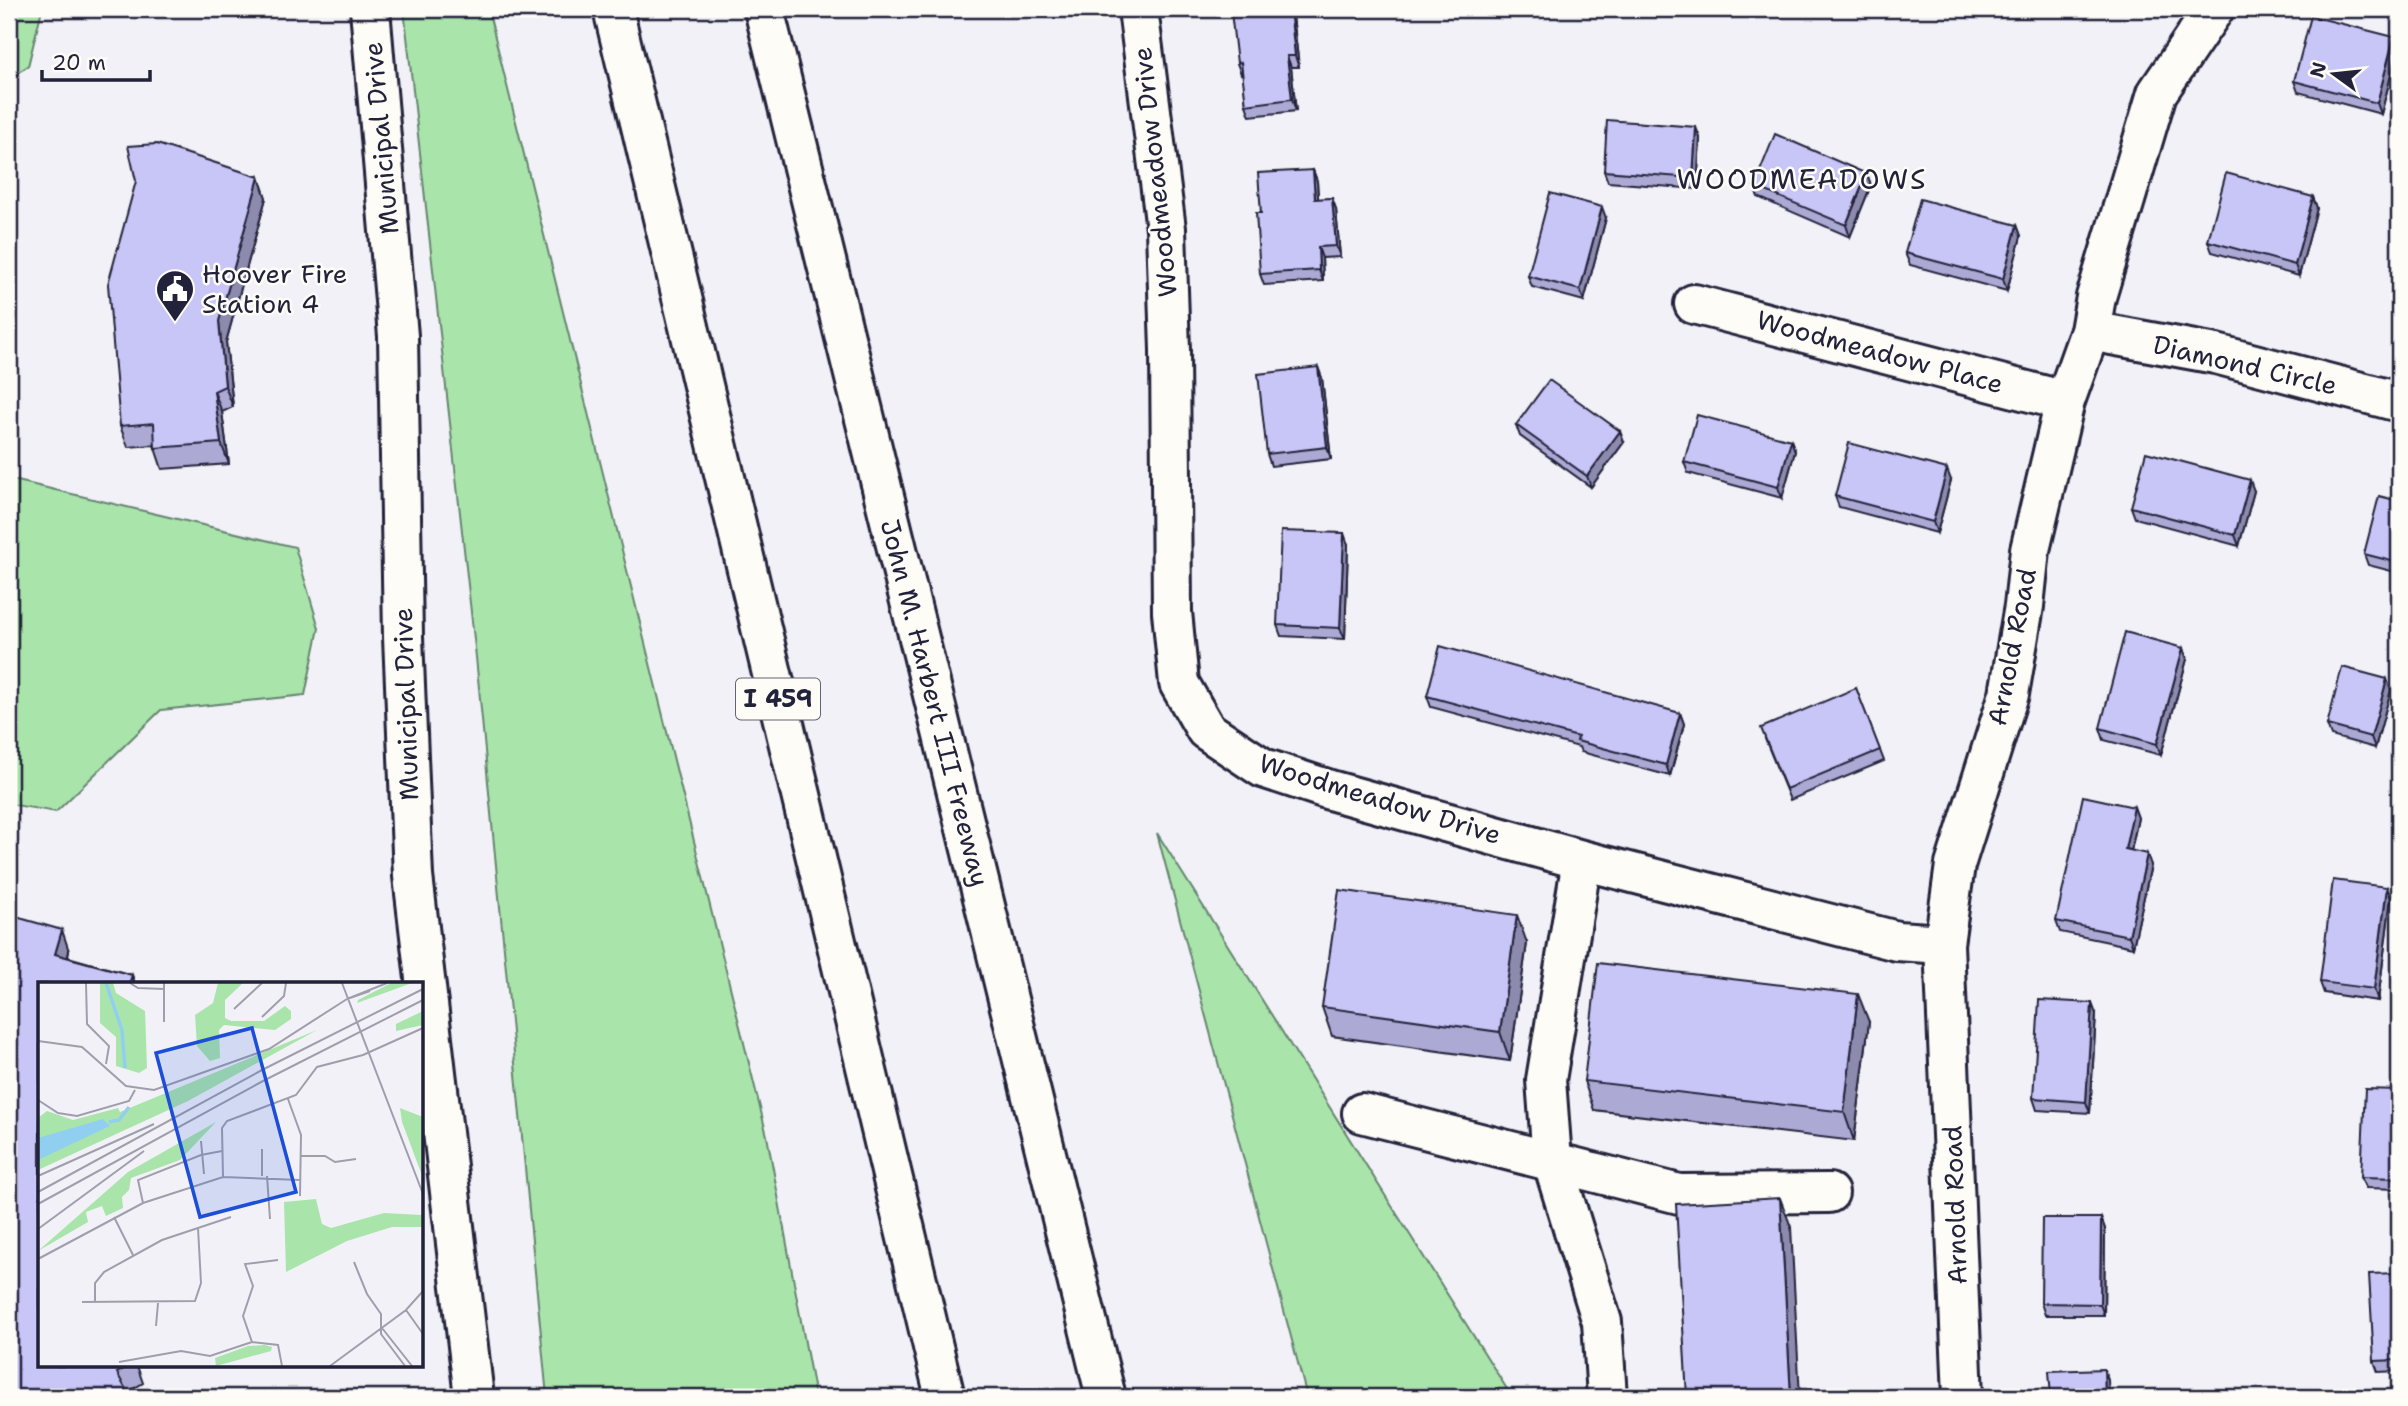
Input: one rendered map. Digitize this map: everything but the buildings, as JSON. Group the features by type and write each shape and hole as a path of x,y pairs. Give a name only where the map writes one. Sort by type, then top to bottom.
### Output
{"main road":[{"name":"Municipal Drive","path":"370,9 398,336 403,650 413,876 474,1397"},
{"name":"I 459","path":"613,9 943,1394"},
{"name":"John M. Harbert III Freeway","path":"764,9 1108,1397"},
{"name":"Woodmeadow Drive","path":"1138,9 1166,229 1170,350 1172,612 1179,683 1206,730 1263,768 1330,790 1582,860 1897,941 1944,944"},
{"name":"Arnold Road","path":"1963,1397 1944,944 1955,865 2009,694 2024,606 2030,550 2065,401 2090,331 2096,297 2157,93 2214,9"},
{"name":"Woodmeadow Place","path":"1694,304 2065,401"},
{"name":"Diamond Circle","path":"2090,331 2216,354 2399,402"},
{"path":"1582,860 1546,1080 1552,1160 1602,1322 1607,1397"},
{"path":"1362,1113 1679,1194 1829,1193"}],"green space":[{"path":"9,9 42,9 28,66 9,78"},
{"path":"404,9 488,9 767,1136 815,1397 547,1397 476,657"},
{"path":"9,479 295,547 319,628 305,695 161,710 56,812 9,804"},
{"path":"1157,833 1512,1397 1307,1397"}],"place":[{"name":"Hoover Fire Station 4","path":"175,323"}],"district":[{"name":"WOODMEADOWS","path":"1802,179"}]}
